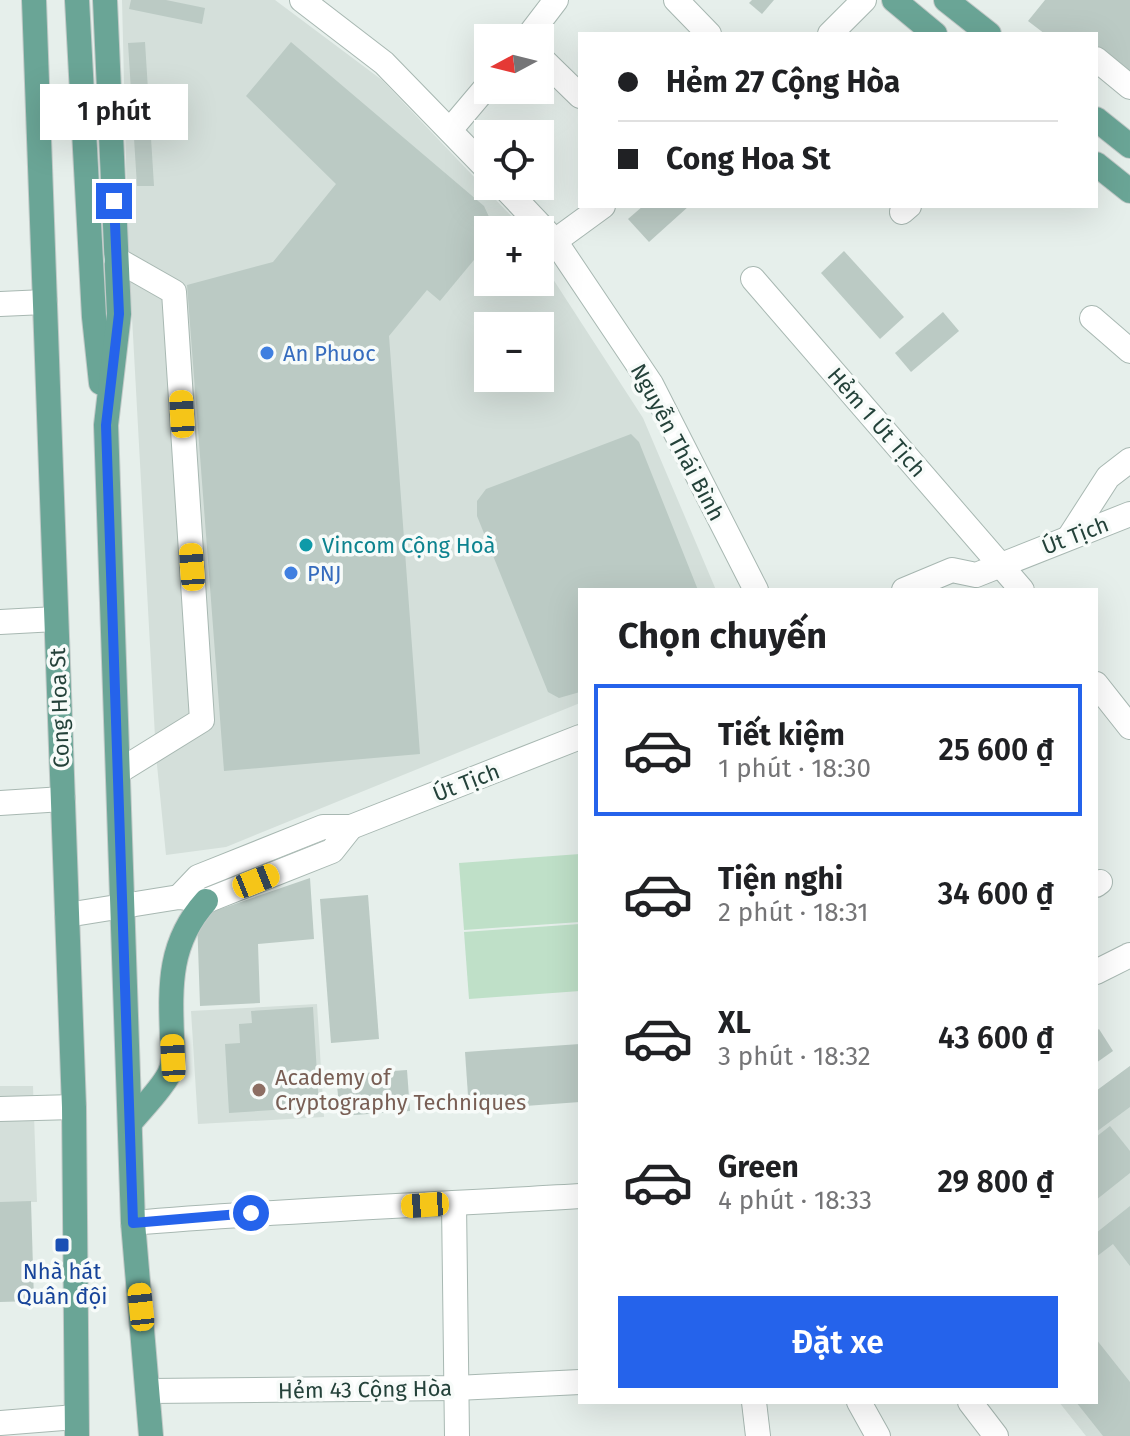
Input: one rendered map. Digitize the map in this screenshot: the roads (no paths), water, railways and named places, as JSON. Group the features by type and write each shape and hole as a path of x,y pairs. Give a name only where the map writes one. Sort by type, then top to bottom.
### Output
{"main road":[{"name":"Cong Hoa St","path":"34,0 74,1107 80,1430"},
{"path":"77,0 94,317 106,425 133,1223 151,1436"},
{"path":"105,0 119,314 106,425"},
{"path":"894,0 933,32"},
{"path":"954,2 987,32"},
{"path":"1098,121 1130,146"},
{"path":"1098,166 1130,191"},
{"path":"130,1123 169,1074 173,1058 170,992 173,962 182,932 206,901"},
{"path":"133,1436 149,1391"}],"street":[{"path":"302,0 384,63 474,155"},
{"path":"538,24 556,0"},
{"path":"676,0 707,32"},
{"path":"832,32 864,0"},
{"path":"1098,61 1130,87"},
{"path":"554,71 578,94"},
{"path":"450,130 474,102"},
{"name":"Nguyễn Thái Bình","path":"516,200 555,241 651,384 755,588"},
{"path":"555,241 600,208"},
{"path":"116,259 174,292 202,720 118,772"},
{"name":"Hẻm 1 Út Tịch","path":"753,279 1020,588"},
{"path":"0,304 45,302"},
{"path":"1092,318 1130,351"},
{"path":"1070,536 1108,477 1130,460"},
{"name":"Út Tịch","path":"909,588 952,570 971,582 1002,564 1130,514"},
{"path":"0,622 56,619"},
{"path":"1098,687 1130,727"},
{"name":"Út Tịch","path":"179,897 198,877 323,827 351,827 578,738"},
{"path":"0,803 63,799"},
{"name":"Út Tịch","path":"67,915 179,897 206,901 332,851 351,827"},
{"path":"1098,971 1130,955"},
{"path":"0,1109 74,1107"},
{"path":"133,1223 304,1208 578,1196"},
{"path":"454,1203 457,1436"},
{"name":"Hẻm 43 Cộng Hòa","path":"149,1391 456,1388 578,1382"},
{"path":"754,1404 758,1436"},
{"path":"860,1404 878,1436"},
{"path":"972,1404 996,1436"},
{"path":"0,1423 80,1430"}],"place":[{"name":"An Phuoc","path":"267,353"},
{"name":"Vincom Cộng Hoà","path":"306,545"},
{"name":"PNJ","path":"291,573"},
{"name":"Academy of Cryptography Techniques","path":"259,1090"},
{"name":"Nhà hát Quân đội","path":"62,1245"}]}
